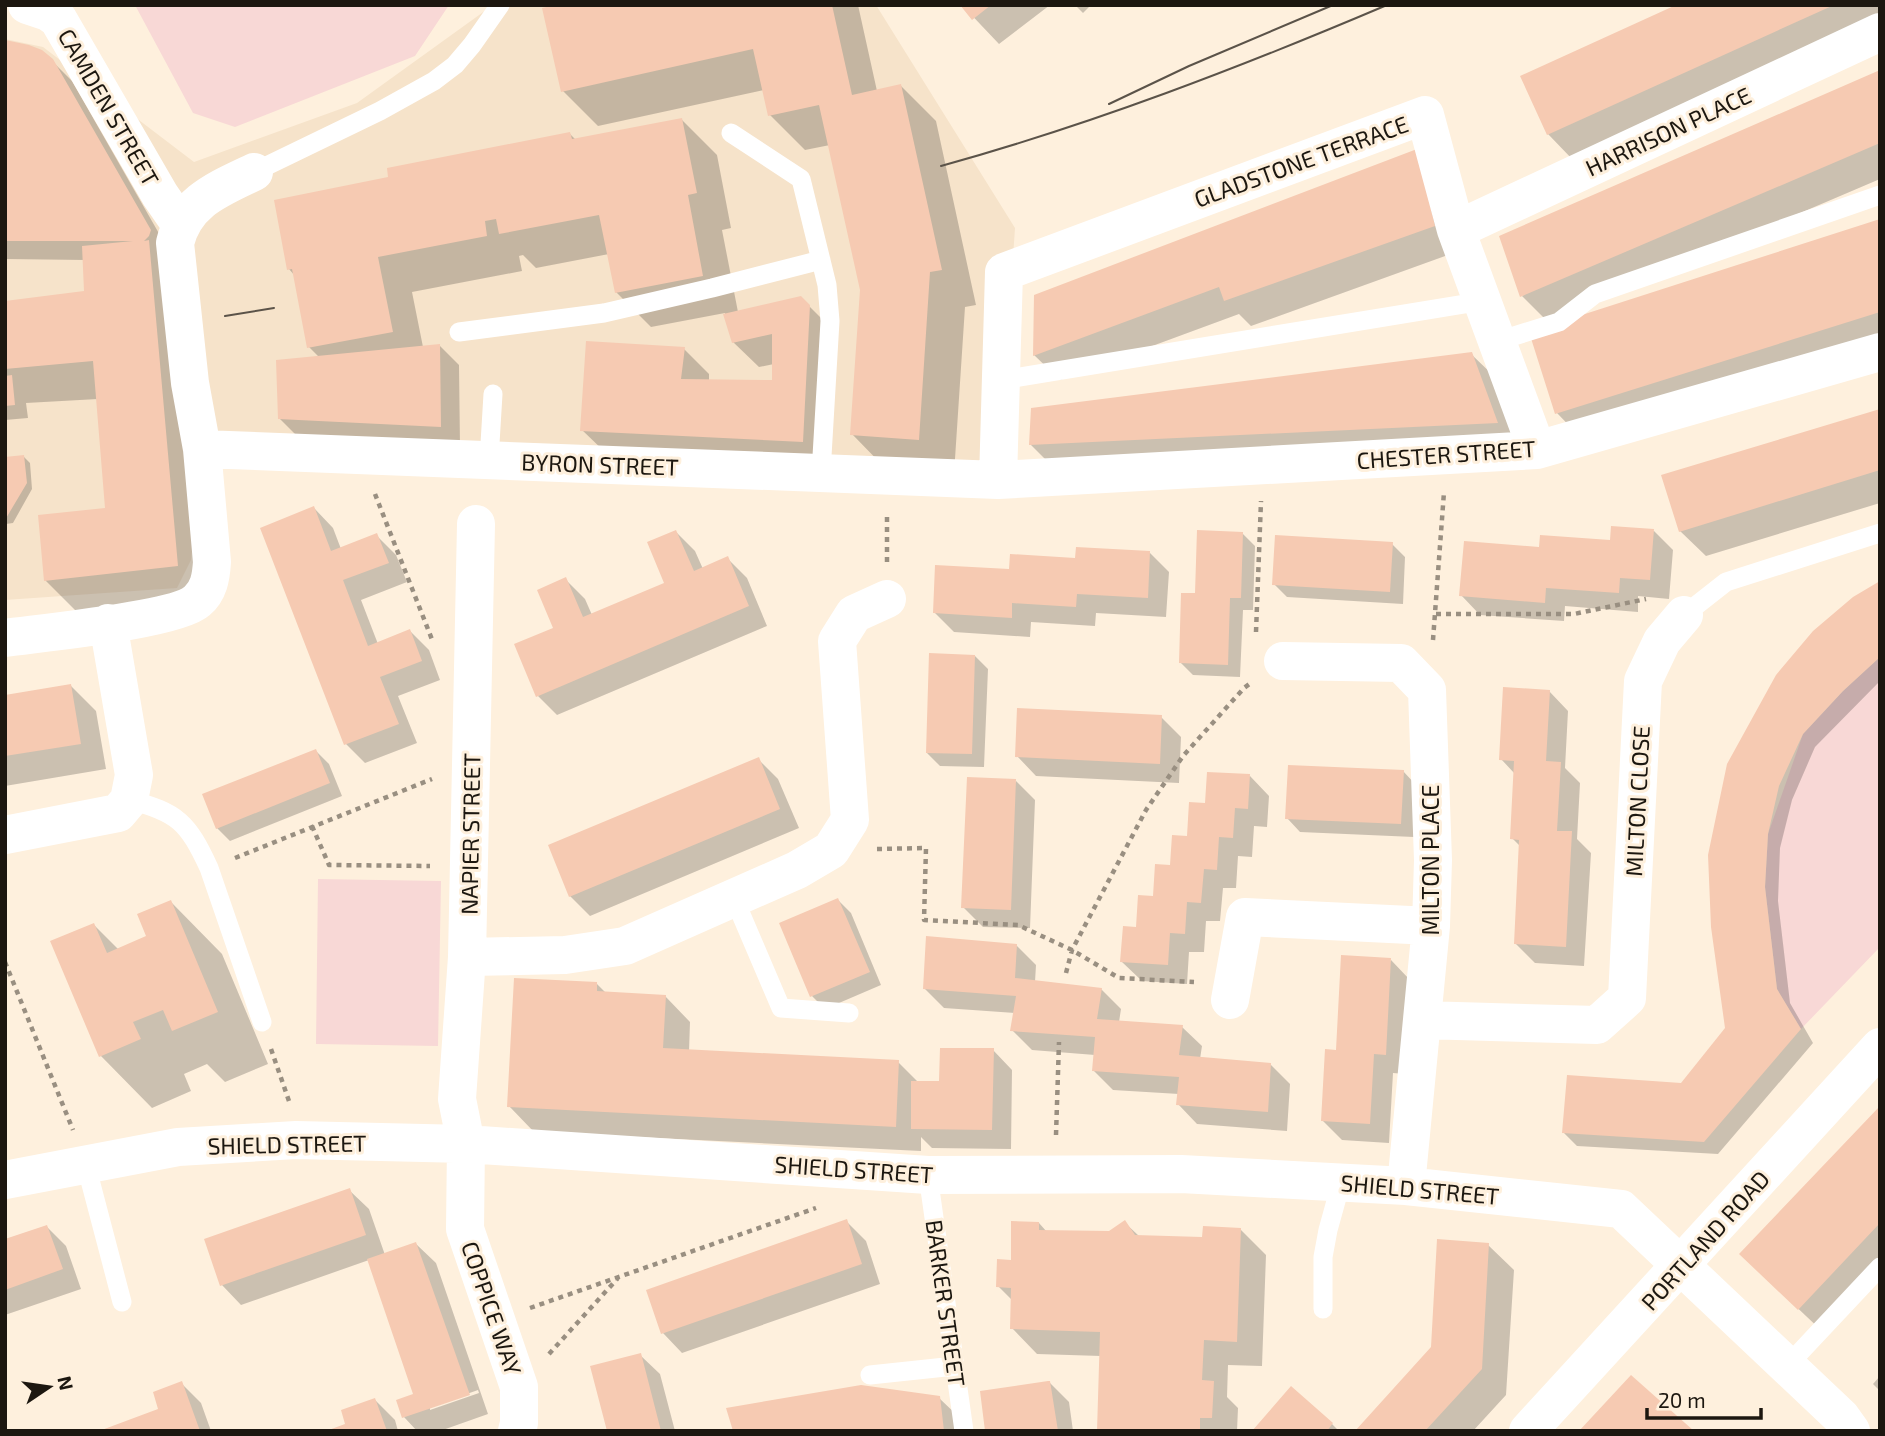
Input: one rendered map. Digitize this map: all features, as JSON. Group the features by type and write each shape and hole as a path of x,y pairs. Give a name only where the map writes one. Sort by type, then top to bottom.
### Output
{"street":[{"name":"CAMDEN STREET","path":"27,5 48,12 58,19 160,195 180,224"},
{"name":"HARRISON PLACE","path":"1456,230 1880,32"},
{"name":"GLADSTONE TERRACE","path":"1001,380 1004,272 1425,115 1456,230 1537,450"},
{"path":"5,638 108,623 184,608 196,602 211,580 212,562 202,449 190,383 175,243 180,224 192,208 214,192 254,172"},
{"name":"CHESTER STREET","path":"999,480 1537,450 1880,352"},
{"path":"999,480 1001,380"},
{"name":"BYRON STREET","path":"202,449 999,480"},
{"name":"NAPIER STREET","path":"466,1144 457,1099 467,957 476,524"},
{"path":"467,957 565,955 625,946 797,870 831,850 849,820 837,641 854,614 887,599"},
{"name":"MILTON CLOSE","path":"1422,1020 1597,1026 1627,998 1643,681 1662,641 1685,615"},
{"path":"5,835 118,813 129,800 134,775 108,623"},
{"path":"1269,651 1401,663 1427,690"},
{"name":"MILTON PLACE","path":"1406,1186 1431,926 1433,860 1427,690"},
{"path":"1231,992 1244,917 1431,926"},
{"name":"PORTLAND ROAD","path":"1528,1431 1880,1047"},
{"name":"SHIELD STREET","path":"5,1181 178,1147 302,1141 466,1144 928,1175 1181,1174 1341,1182 1406,1186 1621,1209 1787,1366 1842,1426"},
{"name":"COPPICE WAY","path":"466,1144 465,1229 519,1387 517,1431"}],"lane":[{"path":"254,172 380,111 434,81 455,65 500,5"},
{"path":"731,133 802,180 827,285 830,321 821,473"},
{"path":"1497,341 1559,322 1595,294 1880,195"},
{"path":"459,332 604,313 821,260"},
{"path":"1001,380 1483,301"},
{"path":"489,460 493,394"},
{"name":"MILTON CLOSE","path":"1685,615 1726,582 1880,533"},
{"path":"129,800 155,806 173,814 187,829 209,869 262,1022"},
{"path":"734,898 781,1008 849,1013"},
{"path":"86,1164 122,1302"},
{"name":"BARKER STREET","path":"928,1175 964,1431"},
{"path":"1323,1309 1323,1257 1341,1182"},
{"path":"1787,1366 1880,1267"},
{"path":"870,1375 955,1366"}],"path":[{"path":"360,454 437,654"},
{"path":"1427,690 1436,614 1446,455"},
{"path":"1066,973 1072,950 1146,810 1183,756 1244,688 1269,651 1262,466"},
{"path":"887,476 887,599"},
{"path":"1436,614 1574,614 1650,598"},
{"path":"209,869 472,763"},
{"path":"312,826 329,865 470,866"},
{"path":"831,850 926,848 924,920 1018,925 1072,950 1119,978 1231,992"},
{"path":"5,962 86,1164"},
{"path":"262,1022 302,1141"},
{"path":"1055,1175 1059,1042"},
{"path":"496,1320 824,1205"},
{"path":"519,1387 619,1277"}],"shaded area":[{"path":"135,5 449,5 415,56 235,127 193,113"},
{"path":"493,5 876,5 1015,228 998,480 202,449 191,560 177,588 5,600 5,39 43,47 194,162 357,103"},
{"path":"1880,657 1880,947 1801,1029 1777,989 1765,887 1768,834 1803,734 1843,691"},
{"path":"318,879 441,881 438,1046 316,1044"}],"building":[{"path":"555,5 832,5 852,95 901,84 942,270 930,272 919,440 850,435 860,290 819,105 768,116 753,49 561,92 542,8"},
{"path":"960,5 991,5 972,20"},
{"path":"1676,5 1834,5 1547,135 1520,76"},
{"path":"5,40 42,50 53,59 151,230 144,241 149,240 178,566 44,581 38,515 105,508 93,361 5,369 5,301 84,291 82,246 133,241 5,241"},
{"path":"1880,70 1880,143 1520,297 1499,236"},
{"path":"682,118 697,193 688,195 703,276 615,293 599,215 499,234 496,219 485,221 487,236 378,257 393,332 307,348 292,269 287,270 274,200 388,177 387,168 570,132 572,139"},
{"path":"1417,149 1435,226 1224,301 1219,287 1033,356 1034,295"},
{"path":"1880,219 1880,312 1555,414 1529,332"},
{"path":"801,296 810,305 803,442 580,431 586,341 685,347 681,379 772,380 772,334 732,343 723,314"},
{"path":"440,344 441,427 278,419 276,360"},
{"path":"1472,352 1498,423 1029,445 1031,408"},
{"path":"12,375 15,405 5,406 5,376"},
{"path":"1880,409 1880,470 1679,532 1661,475"},
{"path":"24,455 27,483 5,520 5,457"},
{"path":"314,506 331,551 377,533 389,563 343,580 368,646 410,629 422,661 380,677 399,724 344,745 260,528"},
{"path":"1611,526 1654,529 1650,580 1620,578 1619,593 1546,588 1545,603 1459,596 1464,541 1539,547 1540,535 1610,540"},
{"path":"676,530 694,571 728,556 749,606 536,697 514,644 553,628 537,590 566,577 583,617 664,583 647,542"},
{"path":"1197,530 1243,532 1241,598 1230,598 1228,665 1179,663 1181,593 1195,593"},
{"path":"1275,535 1393,542 1390,592 1272,585"},
{"path":"1076,547 1150,551 1148,598 1077,594 1076,607 1012,603 1012,618 933,613 935,565 1009,569 1010,554 1075,558"},
{"path":"1880,581 1880,657 1843,691 1803,734 1779,786 1768,834 1765,887 1777,989 1801,1029 1704,1142 1562,1133 1567,1075 1681,1083 1725,1028 1711,927 1708,855 1727,764 1776,675 1813,631 1853,597"},
{"path":"929,653 975,655 972,754 926,753"},
{"path":"71,684 81,744 5,756 5,695"},
{"path":"1503,687 1550,690 1546,761 1561,762 1557,831 1572,831 1566,947 1514,944 1519,840 1510,839 1514,761 1499,760"},
{"path":"1017,708 1162,715 1160,764 1015,757"},
{"path":"316,749 330,783 216,829 202,794"},
{"path":"759,757 780,809 569,897 548,845"},
{"path":"1288,765 1404,770 1401,824 1285,819"},
{"path":"1207,772 1250,774 1248,809 1235,808 1233,838 1219,837 1217,870 1204,869 1201,903 1187,902 1185,934 1170,933 1168,965 1120,962 1123,926 1136,927 1138,895 1153,896 1155,864 1170,865 1172,835 1187,836 1189,802 1205,803"},
{"path":"967,777 1016,779 1011,910 961,908"},
{"path":"838,898 870,972 810,997 779,923"},
{"path":"171,900 218,1012 172,1031 163,1010 133,1022 141,1039 99,1057 50,941 94,923 107,953 146,936 137,914"},
{"path":"926,936 1017,944 1015,978 1102,988 1097,1019 1183,1025 1179,1055 1271,1063 1268,1112 1176,1105 1179,1077 1092,1071 1095,1037 1010,1031 1016,996 923,989"},
{"path":"1341,955 1391,958 1386,1055 1374,1054 1370,1124 1321,1121 1325,1049 1336,1050"},
{"path":"514,978 597,982 597,991 666,995 663,1048 899,1060 896,1127 507,1107"},
{"path":"940,1048 994,1048 992,1130 911,1129 911,1081 939,1081"},
{"path":"1880,1106 1880,1223 1798,1310 1739,1254"},
{"path":"350,1188 366,1235 220,1286 204,1239"},
{"path":"847,1219 862,1264 661,1334 646,1290"},
{"path":"1125,1220 1135,1235 1202,1237 1203,1226 1241,1228 1237,1342 1204,1340 1202,1380 1214,1381 1212,1418 1200,1418 1200,1431 1097,1431 1100,1332 1010,1329 1011,1288 996,1287 997,1259 1011,1260 1011,1221 1039,1222 1039,1230 1109,1231"},
{"path":"47,1225 63,1269 5,1290 5,1239"},
{"path":"1437,1239 1489,1243 1482,1369 1425,1431 1355,1431 1431,1347"},
{"path":"416,1242 470,1395 402,1418 396,1400 413,1394 367,1259"},
{"path":"641,1353 661,1431 607,1431 590,1366"},
{"path":"1631,1375 1694,1431 1579,1431"},
{"path":"182,1381 200,1431 99,1431 158,1409 153,1392"},
{"path":"1050,1381 1058,1431 985,1431 980,1391"},
{"path":"861,1385 940,1396 944,1431 733,1431 726,1408"},
{"path":"1291,1386 1333,1423 1327,1431 1252,1431"},
{"path":"375,1398 387,1431 326,1431 345,1424 341,1410"}],"tram line":[{"path":"1109,104 1189,66 1333,5"},
{"path":"941,166 1054,132 1166,93 1387,5"},
{"path":"225,316 274,308"}]}
